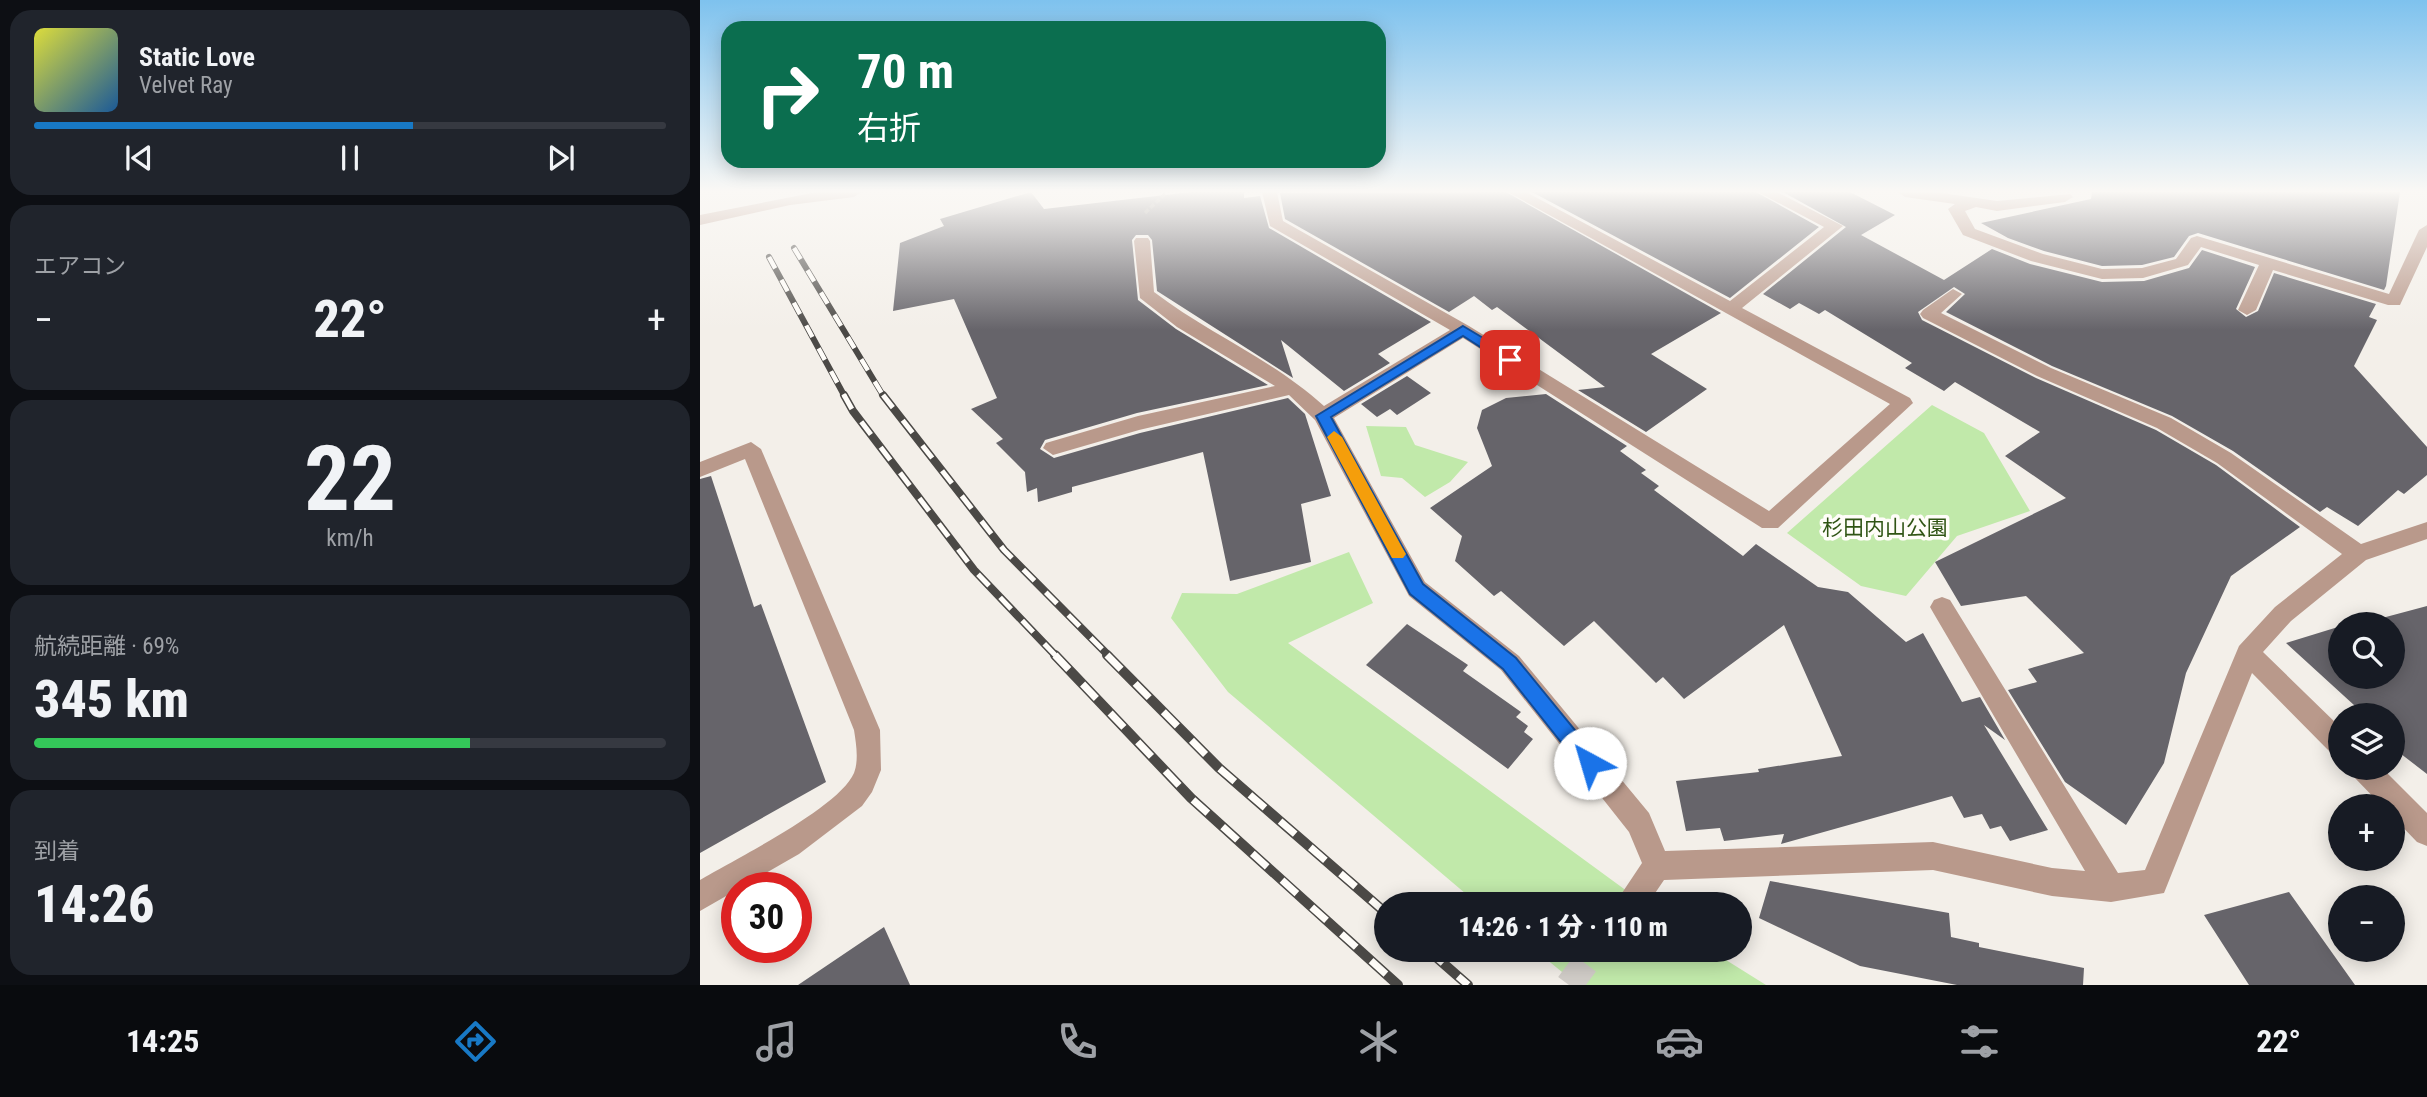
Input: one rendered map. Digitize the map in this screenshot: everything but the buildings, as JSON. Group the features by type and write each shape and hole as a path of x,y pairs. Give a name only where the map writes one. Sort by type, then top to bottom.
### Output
{"street":[{"path":"1302,238 1463,330 1770,522 1903,403 1601,238"},
{"path":"1732,308 1820,238"},
{"path":"1984,238 2036,258 2102,274 2143,273 2182,262 2197,241 2395,302 2423,238"},
{"path":"1142,241 1146,294 1183,323 1293,388 1323,416 1417,589 1510,663 1639,823 1657,866"},
{"path":"2247,310 2269,261"},
{"path":"1953,294 1929,314 2044,372 2164,423 2224,458 2358,554"},
{"path":"1323,416 1463,330"},
{"path":"1053,448 1138,423 1293,388"},
{"path":"700,470 751,449 867,730 872,757 862,784 837,812 700,896"},
{"path":"1657,866 1933,856 2052,882 2111,888 2154,883 2248,653 2283,614 2358,554 2427,530"},
{"path":"1942,607 2111,888"},
{"path":"2248,653 2328,732"},
{"path":"2375,780 2427,832"},
{"path":"1638,892 1657,866"}],"green space":[{"name":"杉田内山公園","path":"1932,405 1984,433 2030,511 1957,536 1906,596 1861,586 1787,533"},
{"path":"1366,426 1406,427 1415,445 1468,462 1450,482 1425,497 1402,478 1381,476"},
{"path":"1349,552 1373,603 1288,643 1628,892 1464,892 1228,692 1171,618 1182,593 1237,594"},
{"path":"1550,962 1729,962 1766,985 1578,985"}],"tunnel":[{"path":"1569,985 1586,962"}],"railway":[{"path":"794,248 884,397"},
{"path":"769,257 845,397"},
{"path":"844,395 853,411 974,570 1056,656"},
{"path":"883,395 1004,550 1109,656"},
{"path":"1055,655 1191,798 1398,985"},
{"path":"1107,655 1219,768 1374,903"},
{"path":"1442,962 1468,985"}],"slow traffic":[{"path":"1334,437 1397,554"}],"route":[{"path":"1510,360 1463,330 1323,416 1417,589 1510,663 1590,763"}]}
